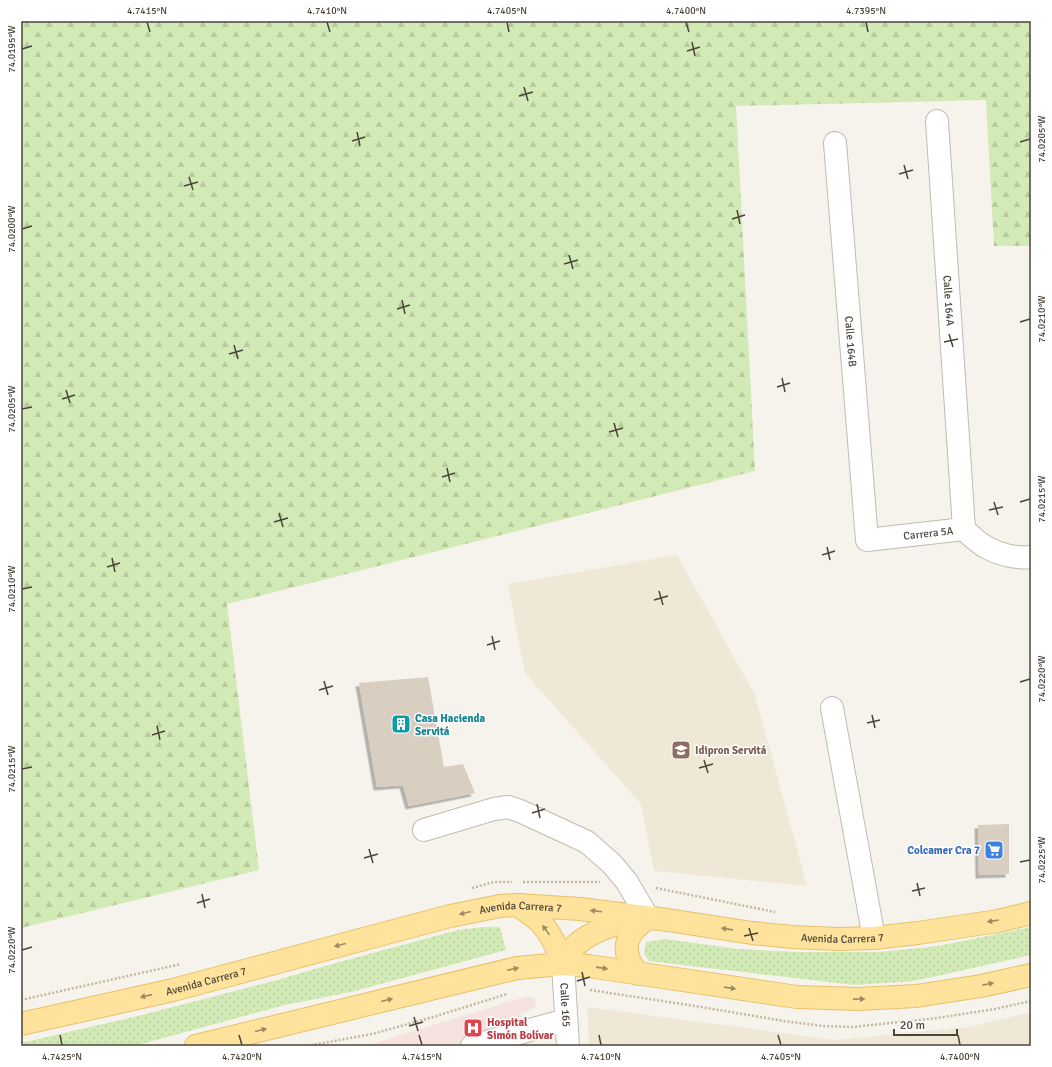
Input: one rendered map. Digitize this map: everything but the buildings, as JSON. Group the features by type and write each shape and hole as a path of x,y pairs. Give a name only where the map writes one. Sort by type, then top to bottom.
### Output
{"main road":[{"name":"Avenida Carrera 7","path":"21,1024 173,990 450,916 494,907 518,905 580,909 752,933 793,937 874,938 998,921 1031,913"},
{"path":"518,905 541,923 548,932 563,964"},
{"path":"563,964 570,952 578,943 591,935 627,922 648,918"},
{"path":"638,974 629,960 626,950 626,942 638,925 648,918"},
{"path":"196,1046 516,968 563,964 797,997 858,999 916,996 981,986 1031,975"}],"street":[{"name":"Calle 164A","path":"937,121 964,529"},
{"name":"Calle 164B","path":"835,143 867,540"},
{"name":"Carrera 5A","path":"867,540 964,529 985,546 1004,554 1026,558 1031,557"},
{"path":"832,708 874,938"},
{"path":"424,830 494,809 508,807 520,811 587,842 612,864 627,882 648,918"},
{"name":"Calle 165","path":"563,964 568,1046"},
{"path":"472,1046 566,1020"}],"path":[{"path":"494,882 627,882 777,912"},
{"path":"307,1046 372,1034 510,994"}],"shaded area":[{"name":"Idipron Servitá","path":"677,555 755,695 807,886 654,871 641,804 525,673 508,584"},
{"name":"Hospital Simón Bolívar","path":"527,996 534,998 536,1003 534,1008 521,1014 530,1046 359,1046 375,1043"},
{"path":"587,1007 836,1040 970,1027 1031,1012 1031,1046 589,1046"}],"green space":[{"path":"21,21 1031,21 1031,246 994,246 986,100 736,106 755,471 227,604 259,870 21,928"},
{"path":"483,927 500,927 506,950 351,992 285,1005 134,1046 21,1046 21,1043 138,1016 277,980 458,930"},
{"path":"1031,927 1031,955 914,981 855,985 649,961 644,954 646,942 665,939 738,949 797,952 880,952 938,946"}],"place":[{"name":"Casa Hacienda Servitá","path":"401,724"},
{"name":"Idipron Servitá","path":"681,750"},
{"name":"Colcamer Cra 7","path":"994,850"},
{"name":"Hospital Simón Bolívar","path":"473,1028"}]}
